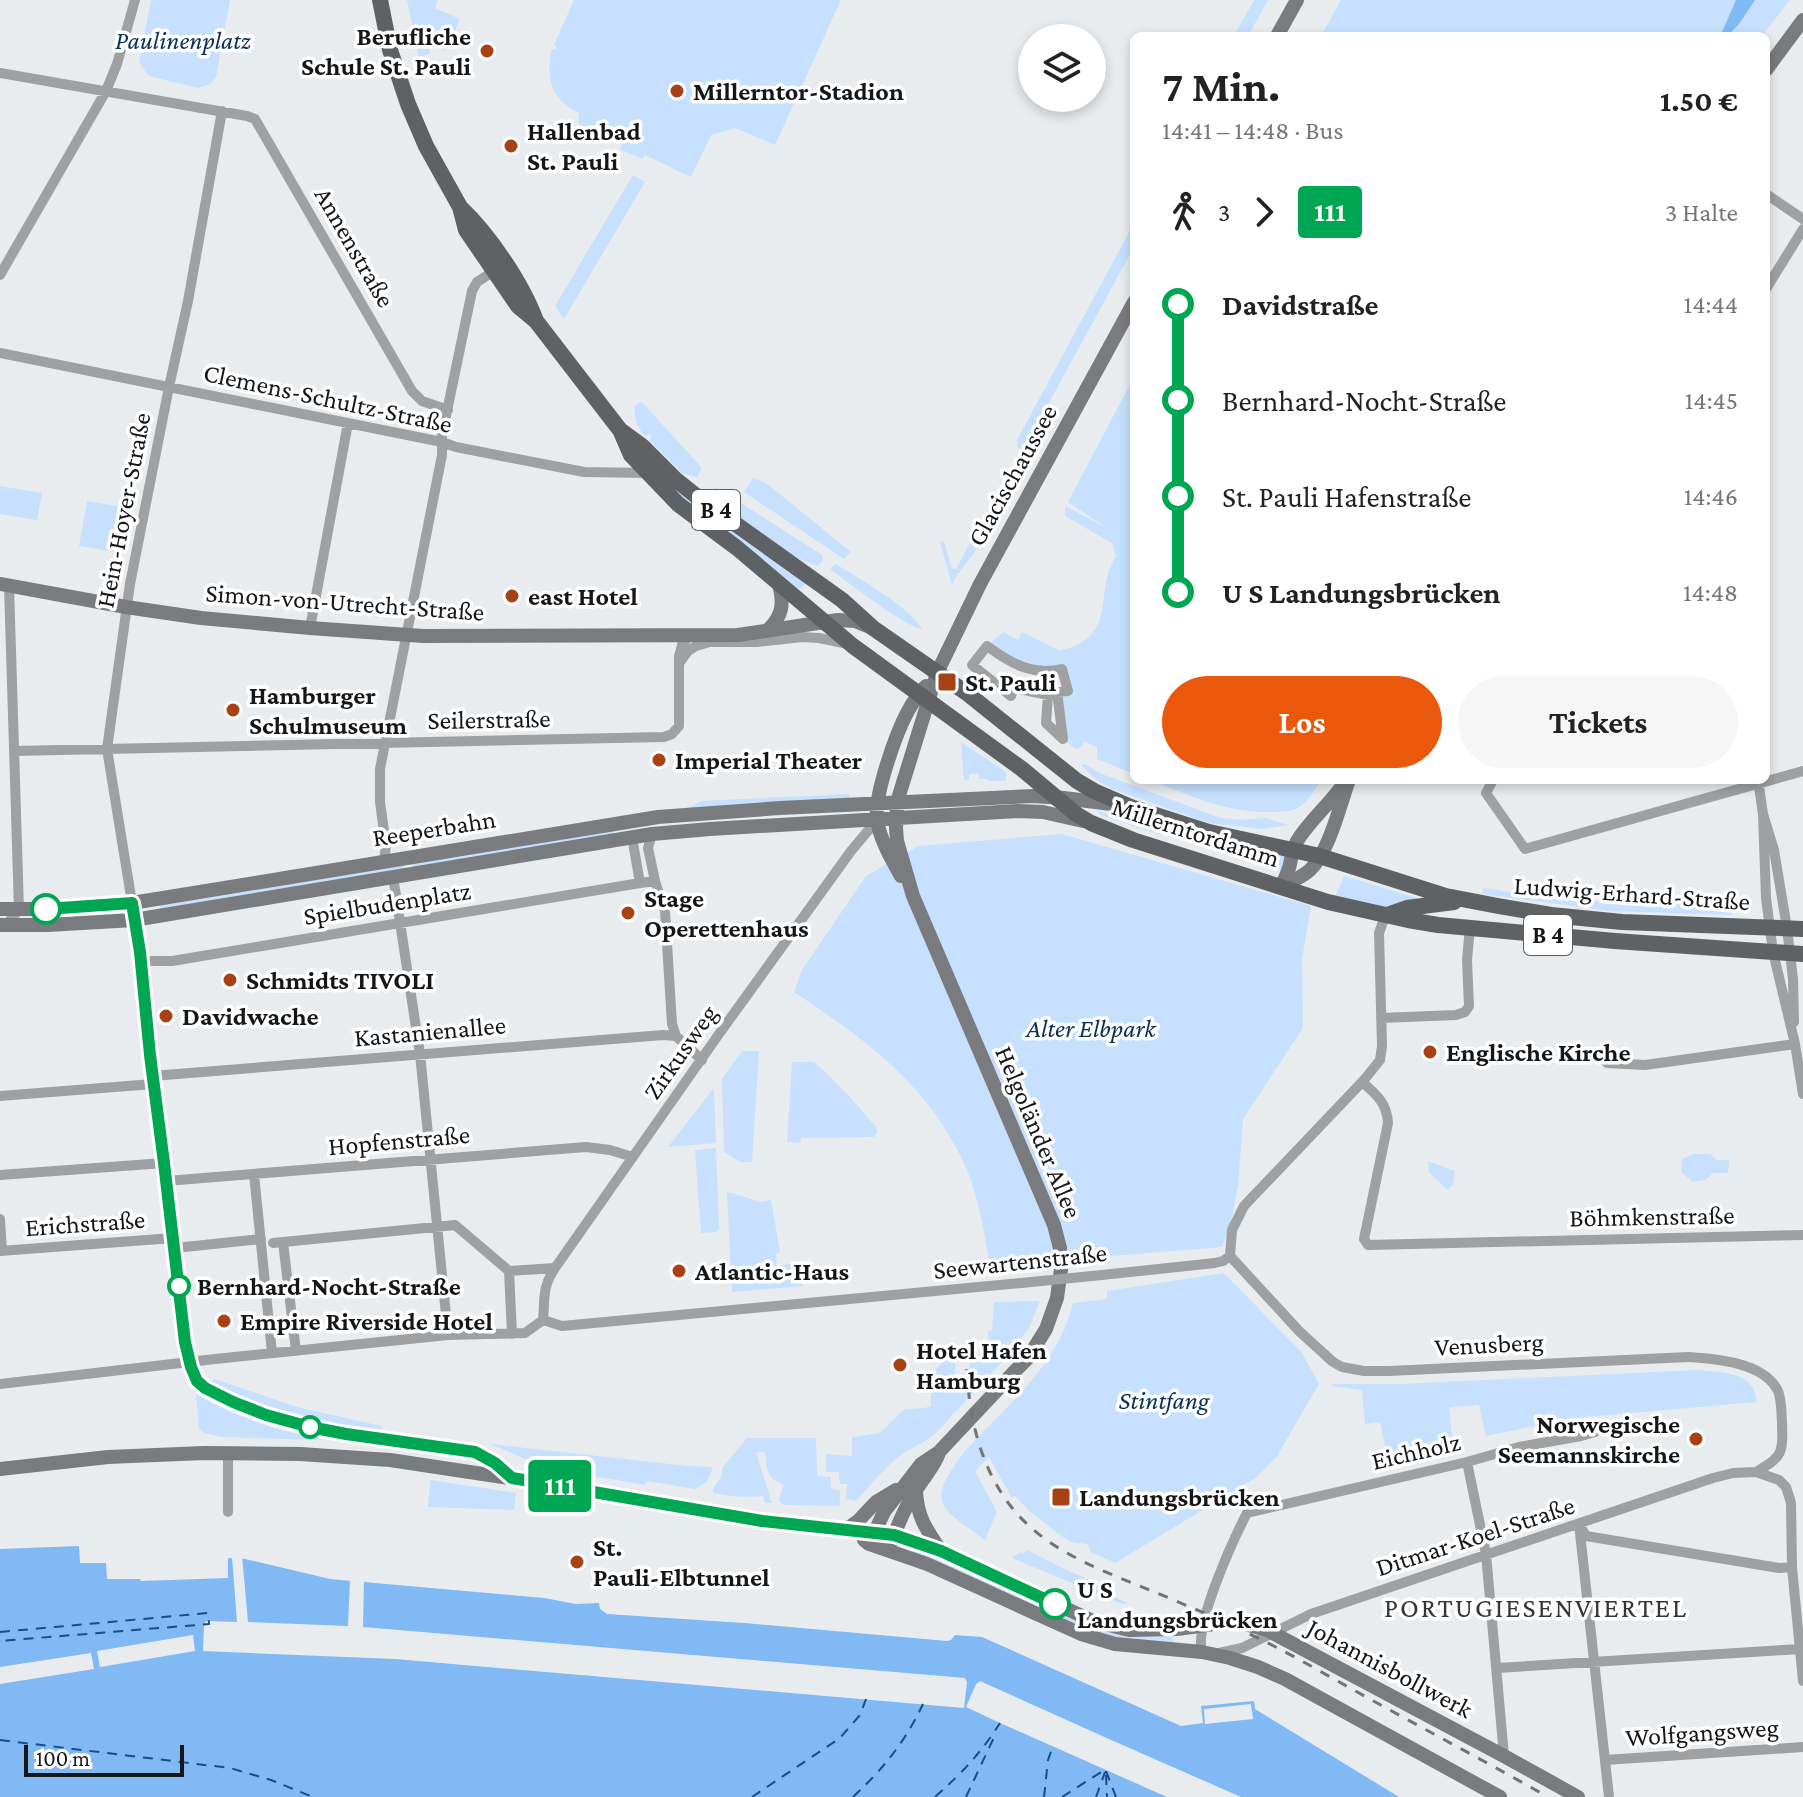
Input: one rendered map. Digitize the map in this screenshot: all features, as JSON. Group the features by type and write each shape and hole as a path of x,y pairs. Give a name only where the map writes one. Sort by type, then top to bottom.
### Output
{"main road":[{"name":"B 4","path":"380,0 390,50 426,146 460,207 478,223 518,306 536,321 620,430 631,455 678,504 737,548 853,646 1091,823"},
{"path":"1279,32 1297,0"},
{"path":"1770,65 1803,20"},
{"name":"Glacischaussee","path":"924,697 980,584 1130,309"},
{"name":"B 4","path":"620,430 695,495 842,600 873,628 968,694 1077,781 1131,807"},
{"path":"767,631 778,619 783,607 779,584"},
{"name":"Simon-von-Utrecht-Straße","path":"4,585 213,619 407,635 738,635 838,620 855,621 873,628"},
{"name":"Helgoländer Allee","path":"913,896 897,841 896,818 897,802 924,697"},
{"name":"Helgoländer Allee","path":"888,1550 921,1464 939,1452 1038,1344 1053,1313 1061,1269 1060,1248 1050,1213 877,820 880,786 905,717 924,697"},
{"path":"1281,886 1297,840 1345,784"},
{"path":"1320,856 1347,784"},
{"name":"Reeperbahn","path":"0,909 53,909 132,903 658,817 1033,796 1131,807"},
{"name":"Millerntordamm","path":"1091,823 1133,840 1281,886 1308,872 1320,856 1209,832 1131,807"},
{"name":"Reeperbahn","path":"3,925 134,920 652,834 1026,811 1091,823"},
{"name":"Ludwig-Erhard-Straße","path":"1320,856 1446,896 1551,915 1622,922 1787,928"},
{"name":"Ludwig-Erhard-Straße","path":"1281,886 1328,902 1438,925 1789,953"},
{"path":"1385,916 1424,905 1476,902"},
{"path":"0,1469 144,1454 228,1452 376,1458 762,1521 847,1529 1081,1634 1115,1644 1207,1653 1273,1673 1500,1797"},
{"path":"910,1487 921,1521 941,1551"},
{"name":"Helgoländer Allee","path":"847,1529 876,1502 910,1487"},
{"name":"Helgoländer Allee","path":"872,1538 884,1512 910,1487"},
{"name":"Johannisbollwerk","path":"872,1538 894,1535 941,1551 1063,1608 1110,1626 1146,1631 1221,1623 1245,1624 1275,1633 1578,1797"}],"street":[{"path":"0,275 106,91 135,0"},
{"path":"0,73 222,111"},
{"name":"Hein-Hoyer-Straße","path":"189,1362 140,961 107,749 126,607 188,301 222,111"},
{"name":"Annenstraße","path":"222,111 255,119 412,391 429,405 448,410"},
{"path":"1770,197 1803,219"},
{"path":"1770,283 1803,229"},
{"path":"384,861 386,846 380,802 380,769 442,455 448,410 472,291 477,282 499,268"},
{"name":"Clemens-Schultz-Straße","path":"0,353 584,472 647,473"},
{"path":"310,628 348,423"},
{"path":"3,925 19,910 4,585"},
{"path":"679,664 682,645 689,636"},
{"path":"679,664 688,651 710,642 756,642 802,637 853,646"},
{"path":"987,646 1027,669 1044,672 1062,669 1068,691 1057,692 1063,739 1046,723 1048,695 1014,688 1011,696 972,665 987,646"},
{"name":"Seilerstraße","path":"14,751 664,737 675,732 679,726 679,664"},
{"path":"1770,778 1803,771"},
{"path":"1491,784 1486,793 1525,849 1748,784"},
{"path":"1758,784 1763,814 1765,883 1787,928 1793,979 1795,1044"},
{"path":"1763,814 1774,850 1787,928 1795,1044 1803,1094"},
{"name":"Zirkusweg","path":"543,1320 543,1290 547,1279 788,938 877,820"},
{"path":"652,834 648,848 665,911 672,1024 676,1036 702,1060"},
{"path":"632,837 640,883"},
{"path":"393,876 420,1054 448,1335"},
{"name":"Spielbudenplatz","path":"140,961 172,961 655,881"},
{"path":"1230,1256 1232,1230 1244,1206 1362,1082 1381,1057 1379,933 1385,916"},
{"path":"1381,1018 1465,1012 1469,1006 1467,960 1470,927"},
{"name":"Kastanienallee","path":"0,1096 420,1054 676,1036"},
{"path":"1607,1063 1645,1065 1795,1044"},
{"name":"Böhmkenstraße","path":"1362,1082 1382,1100 1388,1123 1364,1239 1368,1245 1803,1235"},
{"name":"Hopfenstraße","path":"166,1181 586,1147 633,1157"},
{"path":"0,1175 164,1163"},
{"path":"254,1174 272,1353"},
{"path":"0,1219 1,1251"},
{"path":"296,1351 278,1243 455,1225 509,1271 555,1268"},
{"name":"Erichstraße","path":"1,1251 261,1239"},
{"name":"Seewartenstraße","path":"543,1320 562,1326 1102,1275 1215,1263 1230,1256"},
{"name":"Venusberg","path":"1230,1256 1299,1331 1342,1367 1389,1371 1688,1357 1729,1361 1761,1373 1773,1384 1781,1400 1782,1448 1776,1460 1756,1472"},
{"path":"509,1271 512,1334"},
{"path":"0,1384 448,1335 512,1334 530,1331 543,1320"},
{"path":"189,1362 197,1381 205,1388 266,1415 346,1434 475,1452 485,1456 512,1478"},
{"name":"Eichholz","path":"1205,1625 1210,1599 1247,1513 1519,1447 1595,1432"},
{"path":"460,1450 468,1457 475,1472"},
{"path":"228,1452 228,1512"},
{"path":"1467,1462 1486,1554 1504,1756"},
{"path":"1756,1472 1779,1480 1786,1487 1791,1503 1792,1567 1803,1681"},
{"name":"Ditmar-Koel-Straße","path":"1207,1653 1242,1648 1296,1620 1713,1478 1756,1472"},
{"path":"1579,1524 1586,1536 1779,1568 1792,1567"},
{"path":"1579,1524 1609,1797"},
{"path":"1205,1625 1200,1640 1207,1653"},
{"path":"1497,1668 1800,1649"},
{"name":"Wolfgangsweg","path":"1605,1760 1803,1747"}],"green space":[{"name":"Paulinenplatz","path":"151,0 230,0 216,77 210,84 198,88 149,76 139,62"},
{"path":"407,0 438,0 435,8 460,19 454,33 446,31 442,40 449,44 445,51 442,44 429,46 430,54 419,57"},
{"name":"Millerntor-Stadion","path":"574,0 841,0 775,145 735,128 711,135 691,177 645,155 642,159 620,149 622,144 579,125 579,113 556,94 550,78 550,59"},
{"path":"1254,0 1268,0 1250,32 1236,32"},
{"path":"1341,0 1790,0 1765,32 1323,32"},
{"path":"633,175 645,182 564,319 555,306"},
{"path":"1130,230 1130,254 1022,452 1017,440"},
{"path":"1130,385 1130,772 1097,759 1097,747 1084,741 1076,749 1063,739 1057,692 1067,690 1062,669 1044,672 987,646 1003,632 1018,640 1022,632 1060,651 1079,644 1091,635 1098,624 1109,570 1116,556 1112,543 1065,516 1065,506 1107,528 1068,502"},
{"path":"641,401 702,468 697,477 682,473 649,440 652,437 649,434 645,436 642,433 635,413 635,405"},
{"path":"637,450 807,581 800,590 674,493"},
{"path":"753,478 766,483 851,552 844,559 744,492"},
{"path":"0,486 42,493 37,520 0,514"},
{"path":"716,487 822,555 823,560 818,566 795,557 710,495"},
{"path":"997,493 1006,494 978,547 956,574 952,585 940,542 944,541 952,569 956,569"},
{"path":"87,501 128,508 120,553 79,546"},
{"path":"836,564 895,602 922,629 890,612 831,570"},
{"path":"961,742 1006,772 1006,781 979,779 979,774 969,774 969,779 964,780"},
{"path":"1085,764 1102,774 1221,818 1265,818 1288,825 1263,829 1209,823 1115,790 1096,780 1081,765"},
{"path":"1160,784 1318,784 1302,805 1289,811 1249,811 1193,797"},
{"path":"849,794 849,799 686,809 701,801"},
{"path":"1098,811 1166,833 1286,857 1283,870 1214,846 1158,834 1100,815"},
{"path":"613,829 614,834 413,868 412,862"},
{"name":"Alter Elbpark","path":"1062,834 1311,906 1302,959 1303,1028 1243,1119 1238,1186 1222,1247 990,1266 980,1211 968,1172 930,1107 868,1045 794,992 802,970 866,876 919,846"},
{"path":"403,863 404,869 161,911 159,903"},
{"path":"1344,876 1417,898 1418,903 1381,908 1335,897"},
{"path":"1483,888 1559,899 1728,907 1732,915 1610,911 1482,894"},
{"path":"742,1051 759,1051 752,1162 741,1162 724,1152 722,1079"},
{"path":"792,1062 814,1062 823,1070 878,1130 874,1137 801,1138 800,1143 787,1142"},
{"path":"714,1088 716,1143 668,1147"},
{"path":"716,1148 719,1229 701,1233 695,1150"},
{"path":"1694,1154 1710,1154 1717,1160 1729,1160 1728,1173 1713,1173 1705,1180 1693,1182 1681,1172 1682,1159"},
{"path":"1428,1161 1455,1171 1453,1184 1447,1190 1429,1172"},
{"path":"727,1193 760,1202 771,1200 780,1252 776,1254 777,1266 796,1263 803,1286 732,1292"},
{"name":"Stintfang","path":"1224,1273 1302,1353 1319,1384 1277,1456 1257,1477 1115,1563 1091,1552 1088,1544 1070,1542 1015,1496 1011,1497 989,1457 975,1471 997,1512 985,1540 947,1511 941,1493 952,1469 1043,1365 1066,1326 1073,1303 1107,1299 1107,1291"},
{"path":"1040,1301 1029,1328 1003,1361 933,1436 897,1458 856,1501 846,1499 847,1484 840,1484 839,1472 826,1472 826,1454 852,1456 852,1437 880,1433 903,1410 931,1407 930,1376 954,1349 956,1380 969,1368 970,1354 984,1355 985,1351 989,1351 988,1331 992,1330 994,1302"},
{"path":"1697,1370 1726,1373 1743,1379 1755,1392 1757,1402 1573,1418 1486,1436 1479,1405 1449,1407 1454,1452 1403,1463 1387,1456 1380,1422 1365,1424 1362,1390 1331,1386 1334,1384 1400,1384"},
{"path":"215,1379 297,1407 381,1426 380,1431 271,1409 210,1382"},
{"path":"196,1394 258,1423 324,1440 222,1437 204,1433 199,1429"},
{"path":"747,1438 816,1438 817,1476 831,1477 831,1489 840,1490 840,1506 784,1505 779,1498 784,1485 769,1474 765,1452 756,1453 772,1503 765,1503 763,1496 713,1493 723,1467"},
{"path":"490,1444 713,1467 707,1482 695,1489 648,1481 644,1485 548,1468"},
{"path":"430,1480 516,1493 514,1510 428,1507"},
{"path":"912,1549 1099,1631 1128,1636 1173,1636 1173,1644 1098,1634 912,1553"},
{"path":"1027,1550 1108,1588 1108,1594 1128,1603 1122,1604 1012,1558"}],"water":[{"path":"1736,0 1755,0 1731,32 1722,32"},
{"path":"79,1546 80,1563 106,1563 107,1579 228,1578 228,1558 245,1559 330,1579 544,1598 576,1604 599,1603 600,1609 607,1614 947,1641 955,1635 982,1637 1181,1726 1203,1723 1201,1706 1254,1701 1255,1709 1399,1797 0,1797 0,1549"}],"pier":[{"path":"242,1556 248,1622 348,1626 350,1579 364,1580 363,1627 965,1678 964,1708 395,1659 203,1651 206,1621 237,1622 232,1557"},
{"path":"193,1635 195,1651 100,1667 97,1651"},
{"path":"91,1653 94,1669 0,1684 0,1667"},
{"path":"980,1681 1241,1797 1167,1797 1000,1723 966,1707"},
{"path":"1251,1704 1253,1719 1205,1724 1204,1709"}],"ferry route":[{"path":"0,1632 208,1613 209,1624 0,1641"},
{"path":"752,1797 840,1738 860,1715 866,1699"},
{"path":"853,1797 893,1754 923,1704"},
{"path":"935,1797 986,1744 1000,1723"},
{"path":"966,1797 996,1733"},
{"path":"0,1740 230,1768 313,1797"},
{"path":"1044,1797 1048,1760 1053,1746"},
{"path":"1062,1797 1106,1769"},
{"path":"1106,1771 1116,1797"},
{"path":"1096,1797 1105,1772"},
{"path":"1106,1775 1107,1797"}],"railway":[{"path":"966,1349 972,1413 990,1473 1013,1509 1044,1538 1079,1560 1277,1648 1548,1797"}],"bus line":[{"name":"111","path":"46,909 132,903 185,1342 193,1373 205,1388 266,1415 310,1427 475,1452 495,1463 512,1478 762,1521 894,1535 941,1551 1055,1604"}],"place":[{"name":"Berufliche Schule St. Pauli","path":"487,51"},
{"name":"Millerntor-Stadion","path":"677,91"},
{"name":"Hallenbad St. Pauli","path":"511,146"},
{"name":"east Hotel","path":"512,596"},
{"name":"St. Pauli","path":"947,682"},
{"name":"Hamburger Schulmuseum","path":"233,710"},
{"name":"Imperial Theater","path":"659,760"},
{"name":"Stage Operettenhaus","path":"628,913"},
{"name":"Schmidts TIVOLI","path":"230,980"},
{"name":"Davidwache","path":"166,1016"},
{"name":"Englische Kirche","path":"1430,1052"},
{"name":"Atlantic-Haus","path":"679,1271"},
{"name":"Bernhard-Nocht-Straße","path":"179,1286"},
{"name":"Empire Riverside Hotel","path":"224,1321"},
{"name":"Hotel Hafen Hamburg","path":"900,1365"},
{"name":"Norwegische Seemannskirche","path":"1696,1439"},
{"name":"Landungsbrücken","path":"1061,1497"},
{"name":"St. Pauli-Elbtunnel","path":"577,1562"},
{"name":"U S Landungsbrücken","path":"1055,1604"}],"district":[{"name":"PORTUGIESENVIERTEL","path":"1536,1607"}]}
